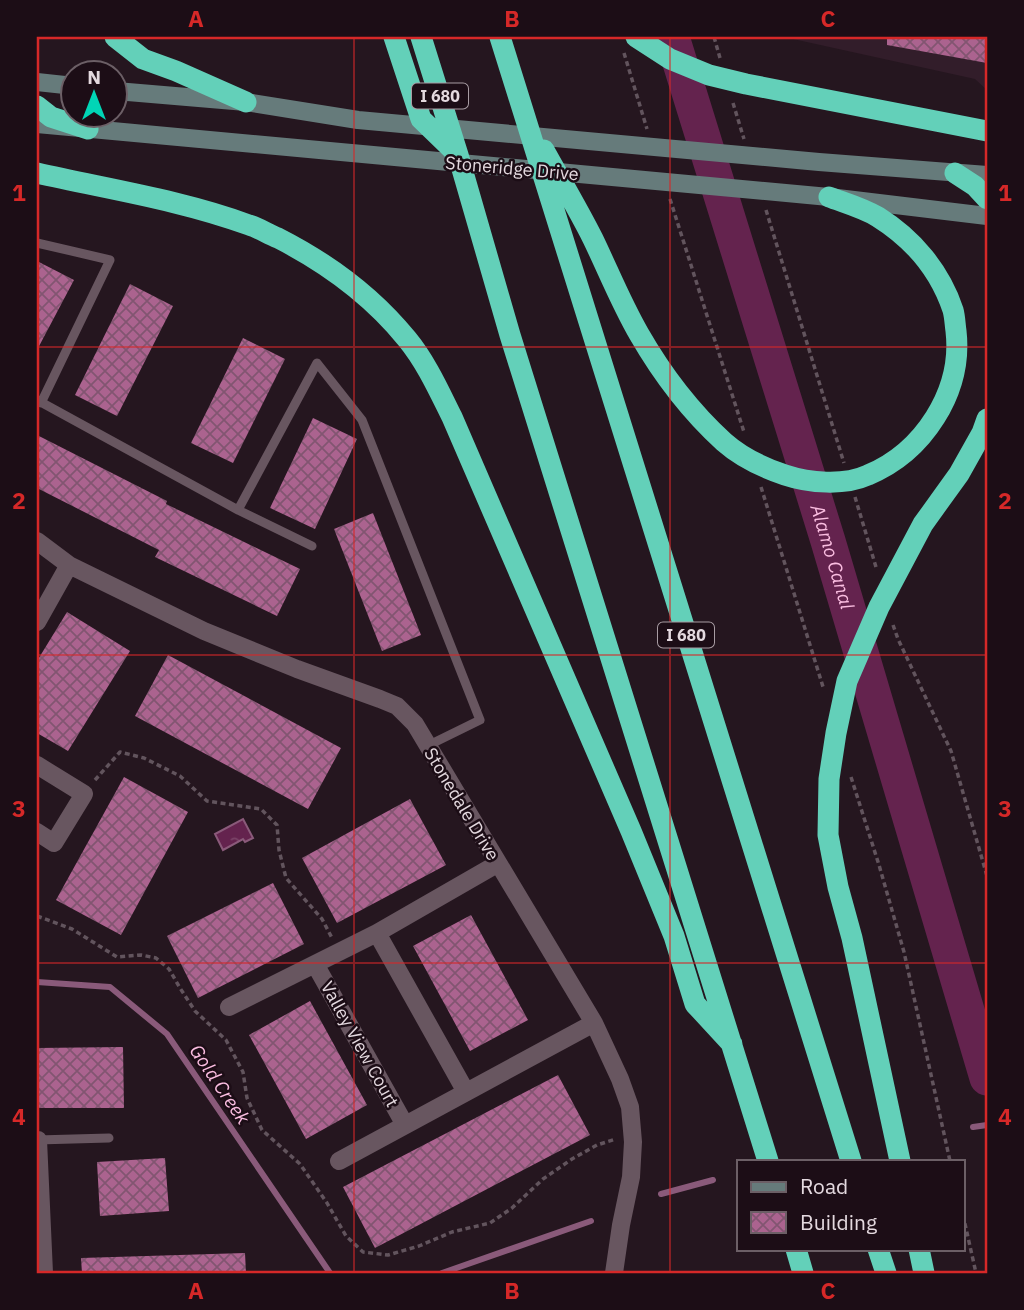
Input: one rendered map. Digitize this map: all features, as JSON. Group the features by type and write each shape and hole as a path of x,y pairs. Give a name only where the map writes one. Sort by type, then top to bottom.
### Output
{"highway":[{"path":"115,37 144,59 246,102"},
{"path":"394,37 421,119 458,155"},
{"name":"I 680","path":"421,37 514,348 768,1160"},
{"name":"I 680","path":"500,37 850,1160"},
{"path":"630,45 709,75 746,84 987,131"},
{"path":"37,106 51,117 60,120"},
{"path":"522,108 592,237 639,334 662,371 690,407 726,444 765,468 800,480 835,482 866,476 894,461 920,438 941,410 953,376 957,343 953,313 942,284 926,258 903,235 876,216 829,197"},
{"path":"37,173 205,210 252,226 297,248 339,274 376,305 408,340 431,376 452,417 631,831 674,936 695,1004 732,1044"},
{"path":"955,173 975,186 987,199"},
{"path":"900,1160 828,835 829,779 847,681 879,607 923,524 959,474 987,419"},
{"path":"796,1250 803,1273"},
{"path":"878,1250 886,1273"},
{"path":"919,1250 924,1273"}],"main road":[{"path":"37,82 60,84"},
{"name":"Stoneridge Drive","path":"130,92 246,102 358,120 987,175"},
{"name":"Stoneridge Drive","path":"37,124 60,126"},
{"name":"Stoneridge Drive","path":"99,130 829,197 987,216"}],"street":[{"name":"Stonedale Drive","path":"37,541 69,565 204,631 397,706 415,724 594,1023 620,1079 630,1107 631,1177 614,1273"},
{"path":"37,622 69,565"},
{"path":"37,765 84,794 54,843 37,832"},
{"name":"Valley View Court","path":"229,1007 377,933 497,864"},
{"path":"377,933 466,1092"},
{"name":"Valley View Court","path":"315,964 405,1125"},
{"name":"Valley View Court","path":"339,1161 594,1023"},
{"path":"38,1140 44,1273"}],"lane":[{"path":"37,243 110,260 39,402 238,510 312,546"},
{"path":"238,510 317,363 362,420 480,720 427,746"},
{"path":"38,1140 109,1138"}],"path":[{"path":"714,37 720,57"},
{"path":"630,45 651,140"},
{"path":"732,97 748,150"},
{"path":"668,191 744,432"},
{"path":"764,203 844,462"},
{"path":"760,483 826,696"},
{"path":"852,488 879,577"},
{"path":"890,614 898,639 951,751 987,876"},
{"path":"84,794 120,752 144,758 180,776 206,801 261,809 277,825 279,850 286,878 321,919 340,952"},
{"path":"849,771 904,952 950,1160"},
{"path":"37,916 72,929 117,957 141,955 156,958 169,969 195,1011 226,1040 243,1072 247,1098 262,1130 300,1164 346,1236 363,1252 388,1255 419,1246 452,1231 490,1223 572,1159 597,1144 632,1134"},
{"path":"964,1219 976,1273"}],"shaded area":[{"path":"784,37 987,37 987,90 975,79"}],"water":[{"path":"243,819 253,838 245,842 243,839 223,850 215,834"}],"building":[{"path":"887,37 987,37 987,63 887,45"},
{"path":"37,261 74,280 37,350"},
{"path":"130,284 173,306 117,416 75,395"},
{"path":"243,338 285,359 233,463 191,443"},
{"path":"313,418 357,439 315,529 270,508"},
{"path":"37,435 167,501 166,504 300,569 277,616 155,557 159,550 37,488"},
{"path":"373,513 421,635 382,651 334,529"},
{"path":"67,612 130,651 68,751 37,733 37,661"},
{"path":"168,655 341,748 308,809 135,716"},
{"path":"124,777 188,812 121,935 56,900"},
{"path":"410,799 446,865 337,923 302,858"},
{"path":"273,883 304,944 198,998 167,936"},
{"path":"471,915 528,1020 470,1051 413,946"},
{"path":"310,1001 367,1105 306,1139 249,1035"},
{"path":"123,1047 124,1108 37,1108 37,1048"},
{"path":"558,1075 590,1135 375,1248 343,1187"},
{"path":"165,1158 169,1211 100,1216 97,1162"},
{"path":"245,1253 246,1273 82,1273 81,1258"}],"waterway":[{"name":"Alamo Canal","path":"672,37 828,541 987,1078"},
{"name":"Gold Creek","path":"37,982 110,987 167,1034 330,1273"},
{"name":"Gold Creek","path":"973,1127 987,1125"},
{"name":"Gold Creek","path":"661,1194 713,1180"},
{"name":"Gold Creek","path":"442,1273 591,1221"}]}
